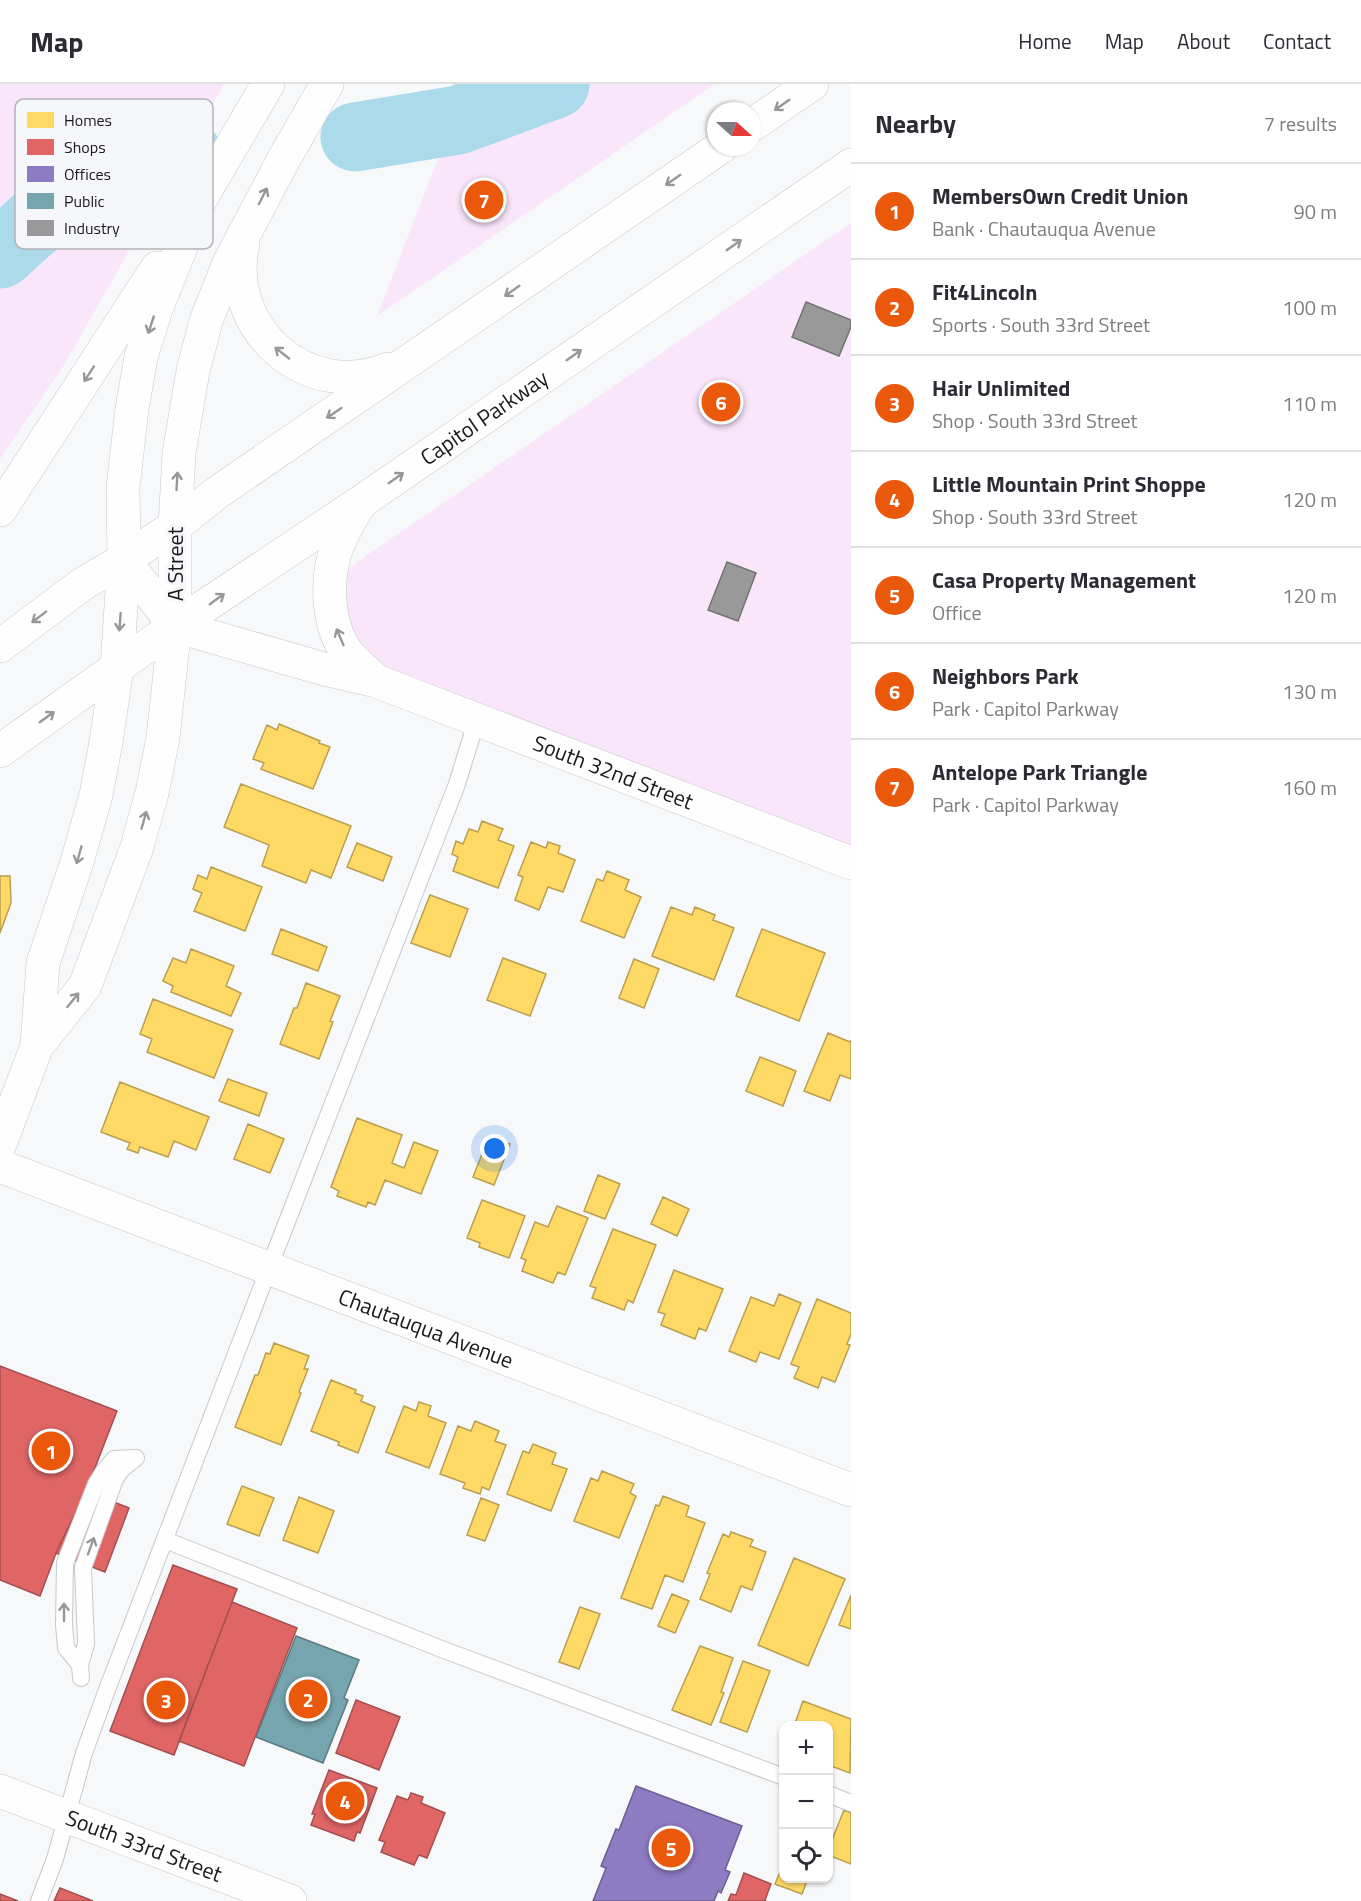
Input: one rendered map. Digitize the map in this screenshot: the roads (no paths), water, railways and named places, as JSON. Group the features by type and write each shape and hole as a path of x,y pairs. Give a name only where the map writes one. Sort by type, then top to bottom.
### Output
{"main road":[{"name":"A Street","path":"213,178 268,84"},
{"name":"A Street","path":"36,1046 85,986 136,850 152,793 164,738 175,626 175,526 179,453 193,371 216,291 285,157 327,84"},
{"path":"761,119 812,84"},
{"path":"0,646 84,583 175,526 218,492 708,156"},
{"name":"Capitol Parkway","path":"0,752 175,626 361,502 851,165"},
{"path":"246,231 239,275 243,292 258,329 269,343 288,358 305,369 341,378 378,373 415,358"},
{"path":"0,510 168,249"},
{"name":"A Street","path":"0,1144 36,1046 43,963 78,862 96,795 117,668 124,560 123,487 132,409 141,357 156,309 180,249"},
{"name":"South 32nd Street","path":"361,502 337,548 333,561 330,592 334,621 348,654 376,681"},
{"path":"124,560 175,626"},
{"name":"South 32nd Street","path":"175,626 324,669 376,681 851,863"},
{"name":"Chautauqua Avenue","path":"0,1166 851,1490"},
{"name":"South 33rd Street","path":"0,1791 290,1901"}],"lane":[{"path":"39,1901 55,1859 84,1753 457,784 477,719"},
{"path":"80,1672 86,1644 83,1568 115,1479 122,1469 136,1458"},
{"path":"165,1540 444,1650 779,1776"},
{"path":"833,1796 851,1803"}],"waterway":[{"path":"355,137 458,120 555,84"},
{"path":"0,254 15,240"}],"place":[{"name":"Antelope Park Triangle","path":"484,200"},
{"name":"Neighbors Park","path":"721,402"},
{"name":"MembersOwn Credit Union","path":"51,1451"},
{"name":"Fit4Lincoln","path":"308,1699"},
{"name":"Hair Unlimited","path":"166,1700"},
{"name":"Little Mountain Print Shoppe","path":"345,1801"},
{"name":"Casa Property Management","path":"671,1848"}]}
